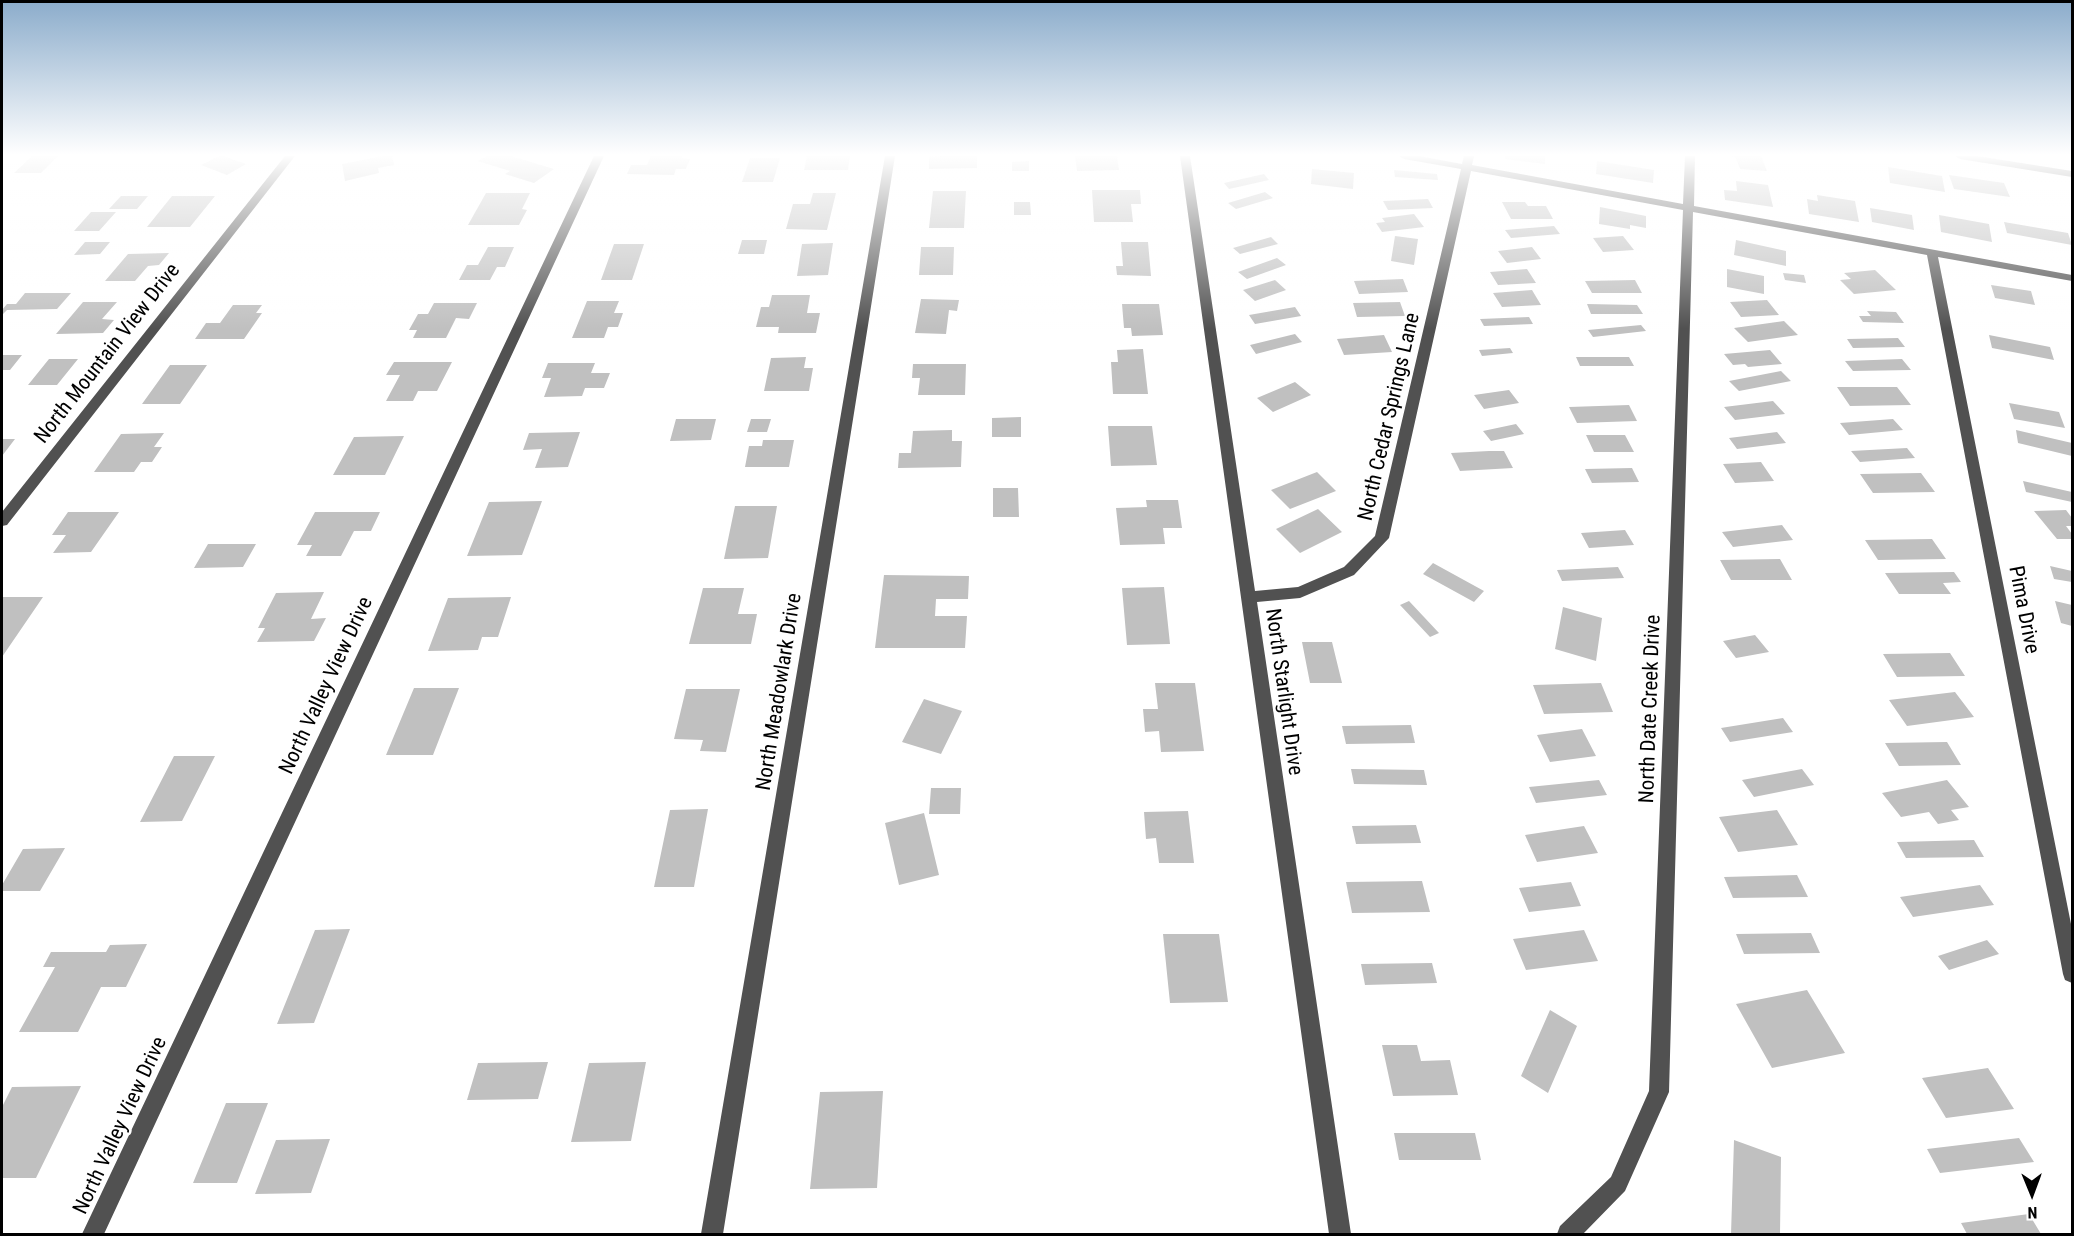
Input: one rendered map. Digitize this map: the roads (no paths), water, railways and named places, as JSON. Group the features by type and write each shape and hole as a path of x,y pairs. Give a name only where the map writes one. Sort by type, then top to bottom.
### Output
{"street":[{"name":"North Mountain View Drive","path":"2,521 244,214"},
{"name":"North Valley View Drive","path":"93,1234 572,214"},
{"name":"North Meadowlark Drive","path":"712,1234 880,214"},
{"name":"North Starlight Drive","path":"1193,214 1340,1234"},
{"name":"North Cedar Springs Lane","path":"1248,597 1300,592 1350,571 1382,538 1456,214"},
{"name":"North Date Creek Drive","path":"1568,1234 1617,1184 1659,1092 1688,214"},
{"path":"1719,214 2073,278"},
{"name":"Pima Drive","path":"1932,253 2073,974"}]}
